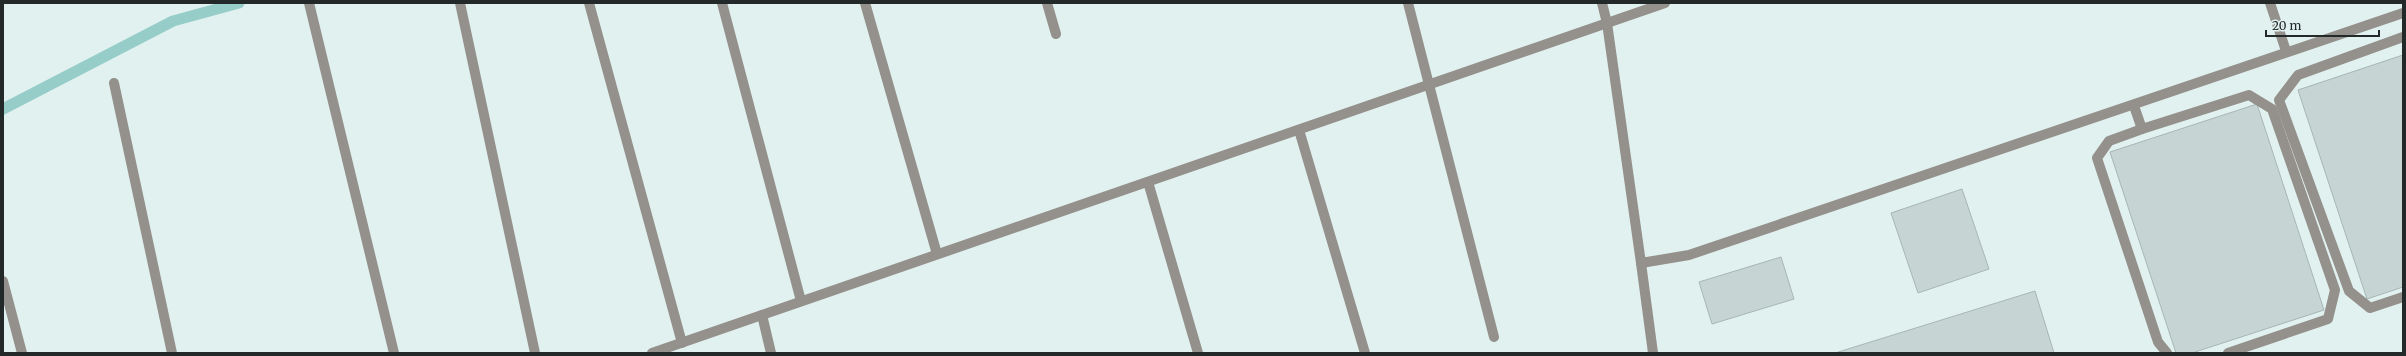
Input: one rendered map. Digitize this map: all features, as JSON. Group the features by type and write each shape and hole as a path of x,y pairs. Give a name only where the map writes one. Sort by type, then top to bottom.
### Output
{"street":[{"path":"309,3 394,353"},
{"path":"460,3 535,353"},
{"path":"589,3 682,343"},
{"path":"722,3 801,301"},
{"path":"865,3 937,254"},
{"path":"1047,3 1056,34"},
{"path":"1408,3 1494,337"},
{"path":"1602,3 1607,23 1642,263 1653,353"},
{"path":"652,353 1665,3"},
{"path":"2270,3 2286,51"},
{"path":"1642,263 1688,256 2134,106 2286,51 2403,13"},
{"path":"2403,37 2298,74 2279,100 2349,291 2370,308 2403,297"},
{"path":"114,84 172,353"},
{"path":"2167,353 2158,342 2097,158 2109,141 2249,95 2272,108 2335,290 2328,319 2228,353"},
{"path":"2134,106 2142,129"},
{"path":"1299,130 1365,353"},
{"path":"1148,182 1198,353"},
{"path":"3,281 22,353"},
{"path":"762,315 771,353"}],"building":[{"path":"2403,55 2403,287 2367,299 2298,90"},
{"path":"2257,104 2324,310 2192,353 2176,353 2110,152"},
{"path":"1962,189 1989,269 1918,293 1891,213"},
{"path":"1781,257 1794,299 1712,324 1699,282"},
{"path":"2035,291 2054,353 1835,353"}],"waterway":[{"path":"3,109 173,21 239,3"}]}
